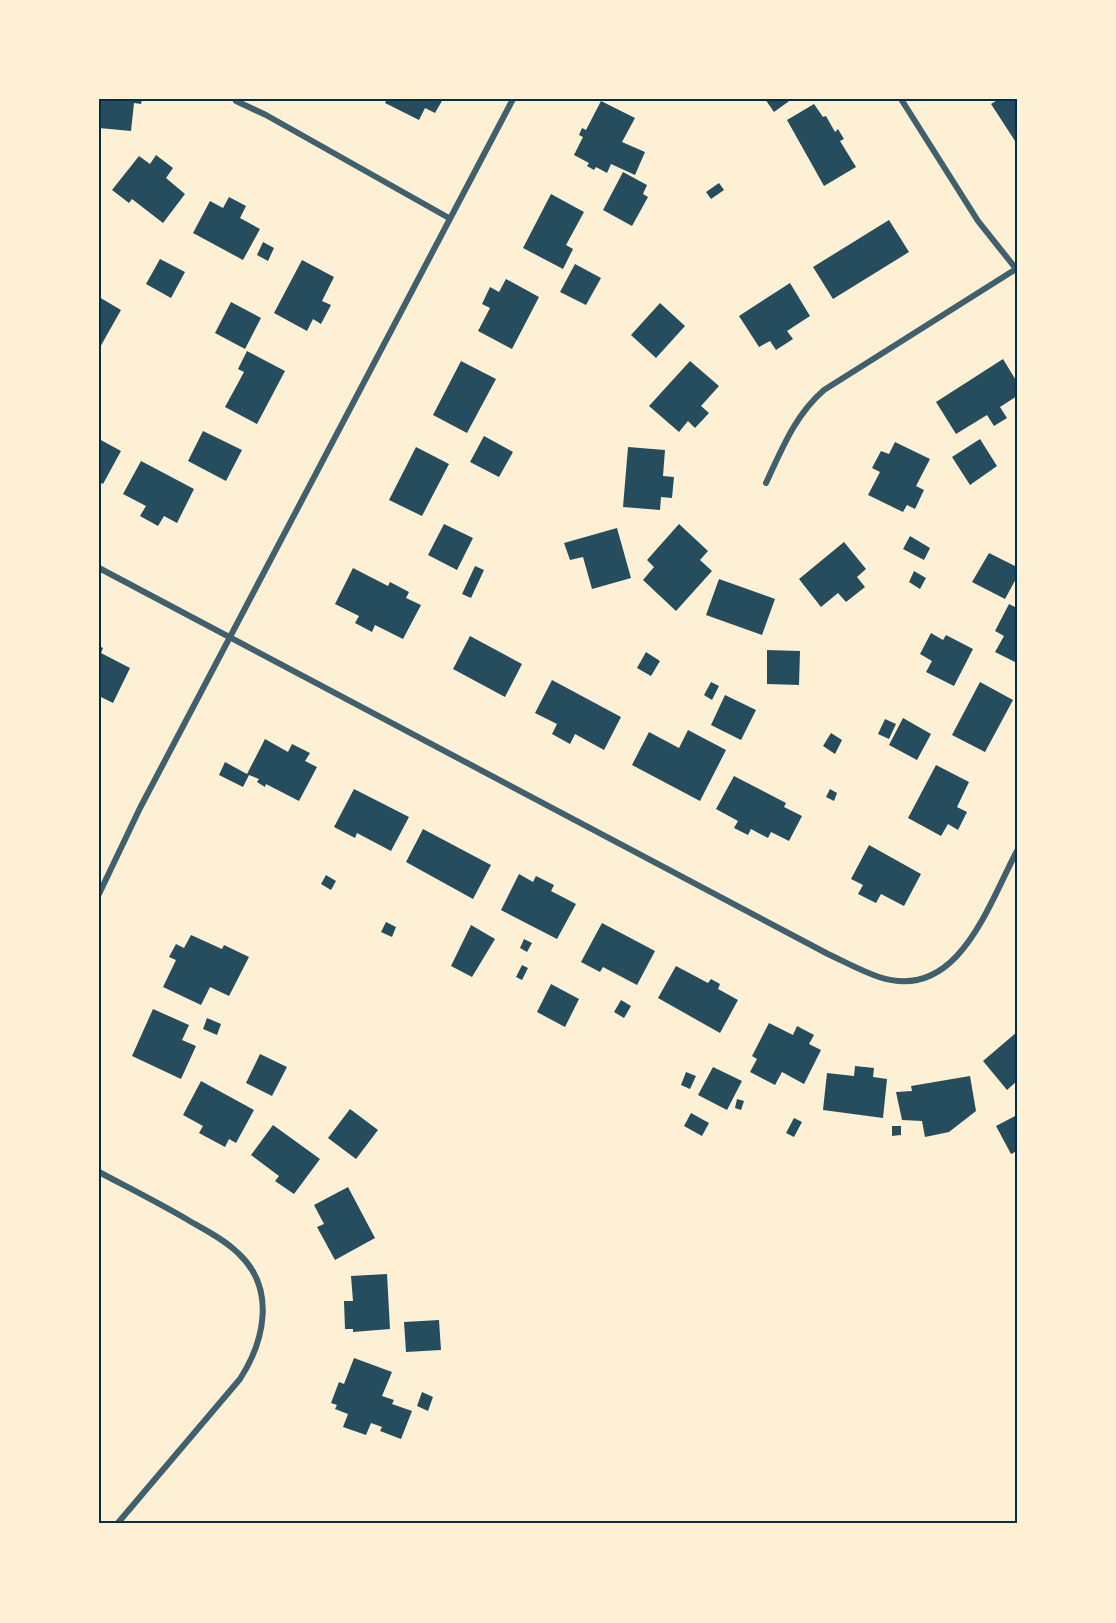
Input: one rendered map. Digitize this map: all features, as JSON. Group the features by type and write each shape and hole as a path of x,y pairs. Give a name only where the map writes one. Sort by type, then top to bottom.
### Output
{"street":[{"path":"99,894 230,636 513,99"},
{"path":"766,483 798,417 824,390 1016,270 978,221 901,99"},
{"path":"236,101 266,115 449,218"},
{"path":"99,568 828,954 880,978 907,981 925,978 940,972 955,960 970,940 1017,851"},
{"path":"99,1172 177,1213 237,1252 257,1281 263,1301 263,1328 250,1362 240,1379 117,1524"}],"building":[{"path":"99,99 142,99 141,104 134,103 131,131 99,128"},
{"path":"387,99 443,99 435,113 425,108 419,120 385,103"},
{"path":"765,99 792,99 774,112"},
{"path":"999,99 1017,99 1017,144 991,104"},
{"path":"601,101 635,118 622,142 645,152 635,175 611,164 607,173 596,167 594,170 587,166 589,163 574,155 583,137 579,135 582,128 586,130"},
{"path":"814,104 823,117 826,116 835,132 838,129 844,139 840,141 856,167 824,186 787,120"},
{"path":"156,155 173,168 166,178 185,194 163,223 132,199 129,203 112,190 139,156 150,164"},
{"path":"623,172 647,185 643,194 648,197 632,226 603,210"},
{"path":"719,183 724,190 711,199 706,192"},
{"path":"551,194 584,212 566,245 573,249 563,269 523,248"},
{"path":"229,197 246,206 240,218 260,229 243,260 193,233 210,201 223,208"},
{"path":"889,220 909,252 833,299 813,267"},
{"path":"263,242 274,248 268,261 257,255"},
{"path":"160,259 185,272 171,298 146,284"},
{"path":"302,260 334,277 322,301 331,305 321,324 313,319 307,331 274,313"},
{"path":"575,264 601,278 586,305 560,292"},
{"path":"506,279 539,297 512,349 478,331 490,308 482,304 490,287 499,292"},
{"path":"790,283 810,316 787,331 793,339 776,350 770,341 759,347 739,316"},
{"path":"99,297 121,310 99,349"},
{"path":"231,302 261,318 245,349 215,333"},
{"path":"660,303 685,326 656,358 631,335"},
{"path":"247,351 285,371 257,424 225,407 244,372 238,369"},
{"path":"1003,359 1017,382 1017,396 1000,407 1007,418 994,426 987,415 956,434 936,402"},
{"path":"461,361 496,379 467,433 433,415"},
{"path":"690,361 719,386 701,406 709,413 695,428 688,421 679,432 649,406"},
{"path":"203,431 242,450 226,481 188,461"},
{"path":"484,436 513,452 499,477 470,462"},
{"path":"99,439 121,451 103,484 99,482"},
{"path":"980,439 997,466 970,485 952,457"},
{"path":"895,442 930,459 916,486 924,490 915,509 907,505 903,512 868,495 880,472 872,468 881,451 889,454"},
{"path":"416,447 449,464 422,516 389,500"},
{"path":"628,447 665,450 663,476 674,477 672,498 661,497 660,510 623,507"},
{"path":"141,461 194,489 177,523 164,516 158,526 140,516 146,506 123,494"},
{"path":"444,524 473,538 457,570 428,555"},
{"path":"679,524 708,551 700,560 712,571 676,611 643,580 654,567 647,560"},
{"path":"617,528 631,578 592,589 583,557 570,560 564,543"},
{"path":"910,536 930,548 924,560 903,549"},
{"path":"844,542 866,569 857,577 865,587 846,602 838,593 821,607 799,579"},
{"path":"989,553 1017,567 1017,577 1005,599 972,582"},
{"path":"475,566 484,570 471,598 462,594"},
{"path":"353,568 388,586 390,582 409,592 406,598 421,605 403,639 375,625 372,632 355,623 359,616 335,604"},
{"path":"914,571 926,578 920,589 909,582"},
{"path":"719,579 775,599 762,635 706,615"},
{"path":"1009,604 1017,608 1017,663 995,652 1004,636 995,631"},
{"path":"931,633 943,640 946,635 973,649 954,686 926,672 932,661 920,654"},
{"path":"470,636 522,664 505,697 453,669"},
{"path":"99,646 103,648 101,653 130,668 113,703 99,696"},
{"path":"767,650 800,651 799,685 767,684"},
{"path":"646,652 660,661 651,676 637,668"},
{"path":"552,680 621,717 604,750 575,734 570,744 552,734 557,724 535,713"},
{"path":"711,682 719,686 712,700 704,695"},
{"path":"980,682 1013,700 985,752 952,735"},
{"path":"725,695 756,710 741,740 711,725"},
{"path":"903,718 931,734 917,760 889,745"},
{"path":"885,719 896,724 889,739 878,734"},
{"path":"688,730 726,750 700,801 632,765 649,732 679,748"},
{"path":"831,733 842,740 835,754 823,746"},
{"path":"265,739 288,752 292,744 310,753 305,761 317,767 299,801 266,784 265,787 257,782 259,779 249,775 243,787 219,775 225,762 247,774"},
{"path":"936,765 969,782 957,807 967,812 958,830 948,824 941,836 908,818"},
{"path":"734,776 786,803 784,807 802,816 789,841 771,832 768,838 751,829 748,835 734,828 738,821 716,809"},
{"path":"354,789 409,817 391,851 357,833 355,838 334,827"},
{"path":"830,789 837,793 834,801 826,797"},
{"path":"423,829 491,865 473,899 406,862"},
{"path":"869,845 921,874 904,906 881,894 876,903 858,894 863,885 851,879"},
{"path":"519,874 533,882 536,876 554,885 551,891 576,904 557,939 501,910"},
{"path":"326,875 336,881 331,890 321,884"},
{"path":"386,922 396,927 392,937 381,932"},
{"path":"602,923 655,951 637,985 603,967 600,972 581,962"},
{"path":"471,925 495,939 472,977 451,966"},
{"path":"191,935 222,949 224,945 249,957 229,996 210,987 201,1005 163,987 176,960 169,957 176,944 184,948"},
{"path":"524,939 532,943 527,952 520,948"},
{"path":"522,965 528,968 522,980 516,977"},
{"path":"676,966 708,983 711,979 720,984 718,989 738,1000 720,1033 658,998"},
{"path":"551,984 579,999 565,1027 537,1012"},
{"path":"621,1000 631,1006 624,1018 614,1012"},
{"path":"153,1009 189,1025 182,1040 196,1046 181,1079 132,1056"},
{"path":"207,1018 221,1024 217,1035 203,1029"},
{"path":"769,1023 793,1035 797,1026 814,1035 809,1044 821,1050 804,1084 782,1072 775,1085 750,1072 757,1059 752,1056"},
{"path":"1017,1032 1017,1081 1007,1090 983,1061"},
{"path":"260,1054 287,1067 272,1096 246,1083"},
{"path":"855,1066 874,1068 873,1077 887,1079 883,1118 823,1110 827,1073 854,1076"},
{"path":"713,1067 742,1081 727,1110 698,1095"},
{"path":"686,1072 696,1076 690,1089 681,1085"},
{"path":"970,1076 976,1111 949,1132 925,1137 922,1121 902,1120 896,1092 912,1091 911,1086"},
{"path":"201,1081 254,1110 236,1143 229,1139 225,1147 199,1133 203,1126 183,1115"},
{"path":"737,1099 744,1101 741,1110 735,1108"},
{"path":"350,1109 378,1130 356,1159 328,1138"},
{"path":"691,1113 709,1123 702,1136 684,1126"},
{"path":"1017,1115 1017,1151 1011,1154 996,1126"},
{"path":"794,1118 802,1122 794,1137 786,1133"},
{"path":"273,1125 320,1159 294,1194 275,1181 279,1176 251,1155"},
{"path":"892,1126 901,1126 901,1135 892,1136"},
{"path":"348,1187 375,1238 335,1260 317,1227 324,1224 314,1205"},
{"path":"387,1274 390,1329 353,1332 353,1329 345,1329 344,1301 353,1301 351,1276"},
{"path":"439,1320 441,1350 406,1352 404,1322"},
{"path":"354,1358 392,1372 382,1396 394,1400 392,1404 412,1411 401,1439 380,1431 382,1427 371,1423 366,1435 343,1427 348,1414 335,1409 337,1405 331,1403 339,1382 344,1384"},
{"path":"422,1392 433,1397 428,1411 417,1406"}]}
